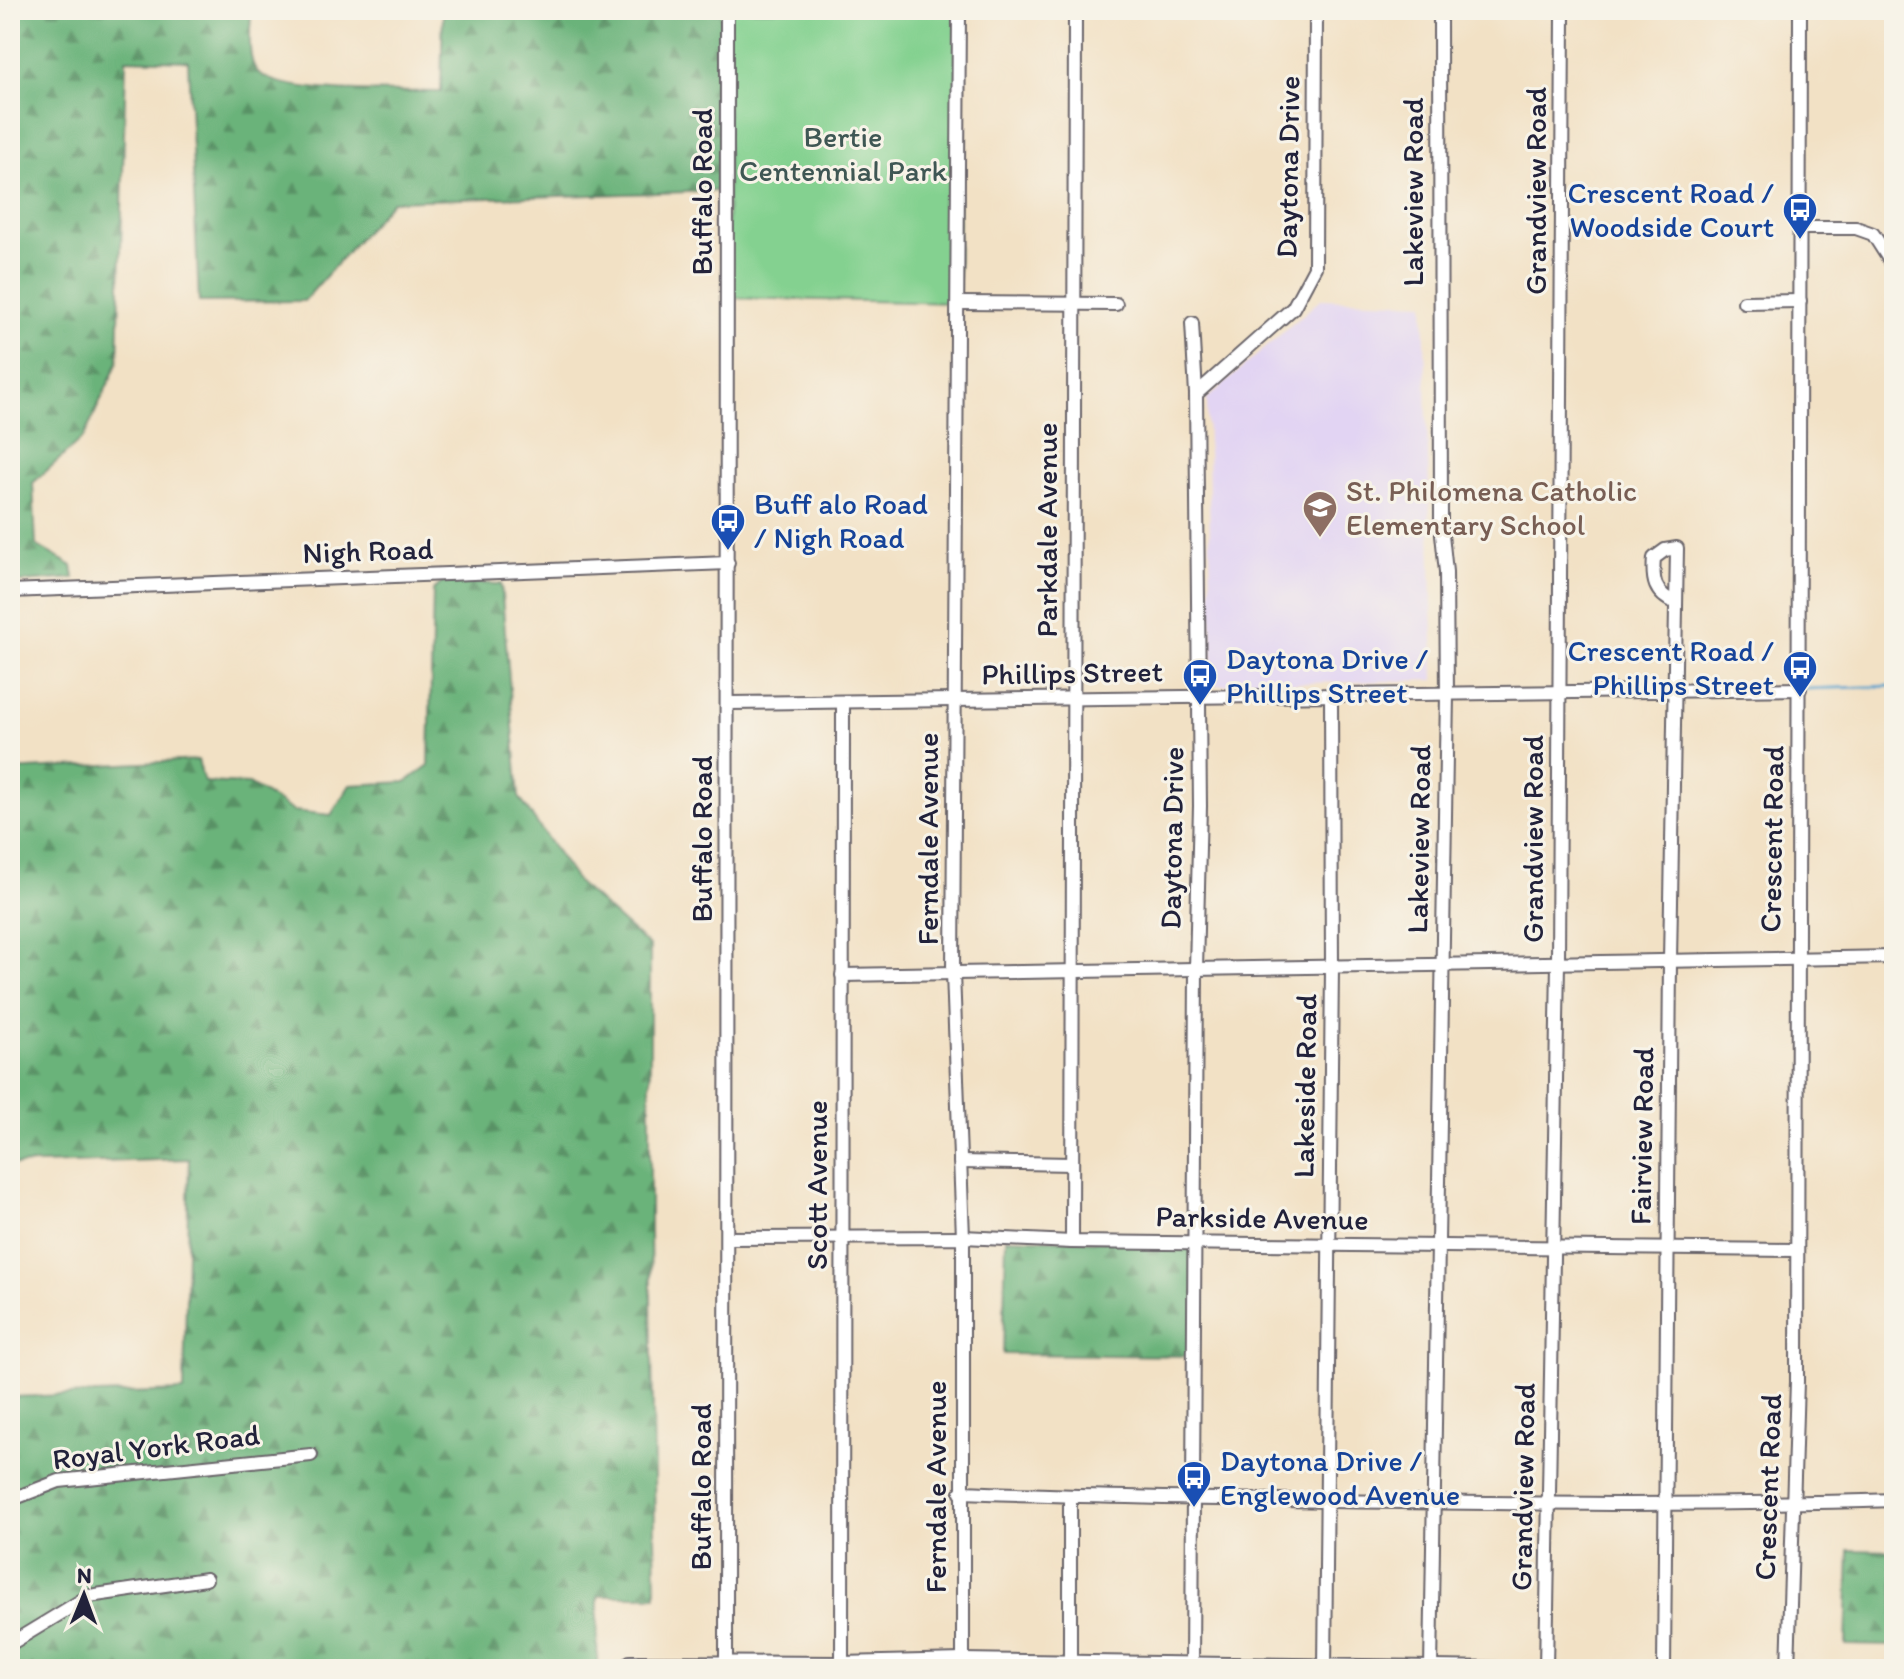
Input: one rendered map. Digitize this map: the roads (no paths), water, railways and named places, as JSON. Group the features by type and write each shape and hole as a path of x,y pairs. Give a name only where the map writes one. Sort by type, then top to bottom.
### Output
{"street":[{"name":"Buffalo Road","path":"726,1666 729,703 727,10"},
{"name":"Ferndale Avenue","path":"959,10 953,973 963,1237 963,1665"},
{"name":"Parkdale Avenue","path":"1072,1242 1075,10"},
{"name":"Daytona Drive","path":"1192,1667 1197,1243 1196,969 1200,806 1196,394 1293,308 1315,267 1316,10"},
{"name":"Lakeview Road","path":"1431,1668 1447,694 1446,572 1441,525 1440,10"},
{"name":"Grandview Road","path":"1546,1669 1558,963 1563,10"},
{"name":"Crescent Road","path":"1788,1669 1797,1381 1800,10"},
{"path":"1800,228 1856,228 1873,234 1894,267"},
{"path":"1744,302 1800,301"},
{"path":"959,303 1116,304"},
{"path":"1192,323 1196,394"},
{"name":"Nigh Road","path":"10,591 728,563"},
{"name":"Fairview Road","path":"1664,1669 1676,603"},
{"name":"Phillips Street","path":"729,703 1674,691 1800,686"},
{"name":"Lakeside Road","path":"1325,1668 1332,967 1331,696"},
{"name":"Scott Avenue","path":"842,1666 843,702"},
{"path":"842,975 1894,957"},
{"path":"960,1162 1072,1164"},
{"name":"Parkside Avenue","path":"727,1238 963,1237 1072,1242 1796,1250"},
{"name":"Royal York Road","path":"10,1500 59,1481 311,1455"},
{"path":"961,1492 1070,1497 1549,1504 1894,1500"},
{"path":"1070,1497 1070,1666"},
{"path":"10,1644 89,1596 206,1579"},
{"path":"630,1662 726,1666 1562,1669"}],"waterway":[{"path":"1803,689 1894,686"}],"place":[{"name":"Crescent Road / Woodside Court","path":"1800,241"},
{"name":"St. Philomena Catholic Elementary School","path":"1320,539"},
{"name":"Buff alo Road / Nigh Road","path":"728,552"},
{"name":"Crescent Road / Phillips Street","path":"1800,699"},
{"name":"Daytona Drive / Phillips Street","path":"1200,707"},
{"name":"Daytona Drive / Englewood Avenue","path":"1194,1509"}],"park label":[{"name":"Bertie Centennial Park","path":"843,154"}]}
